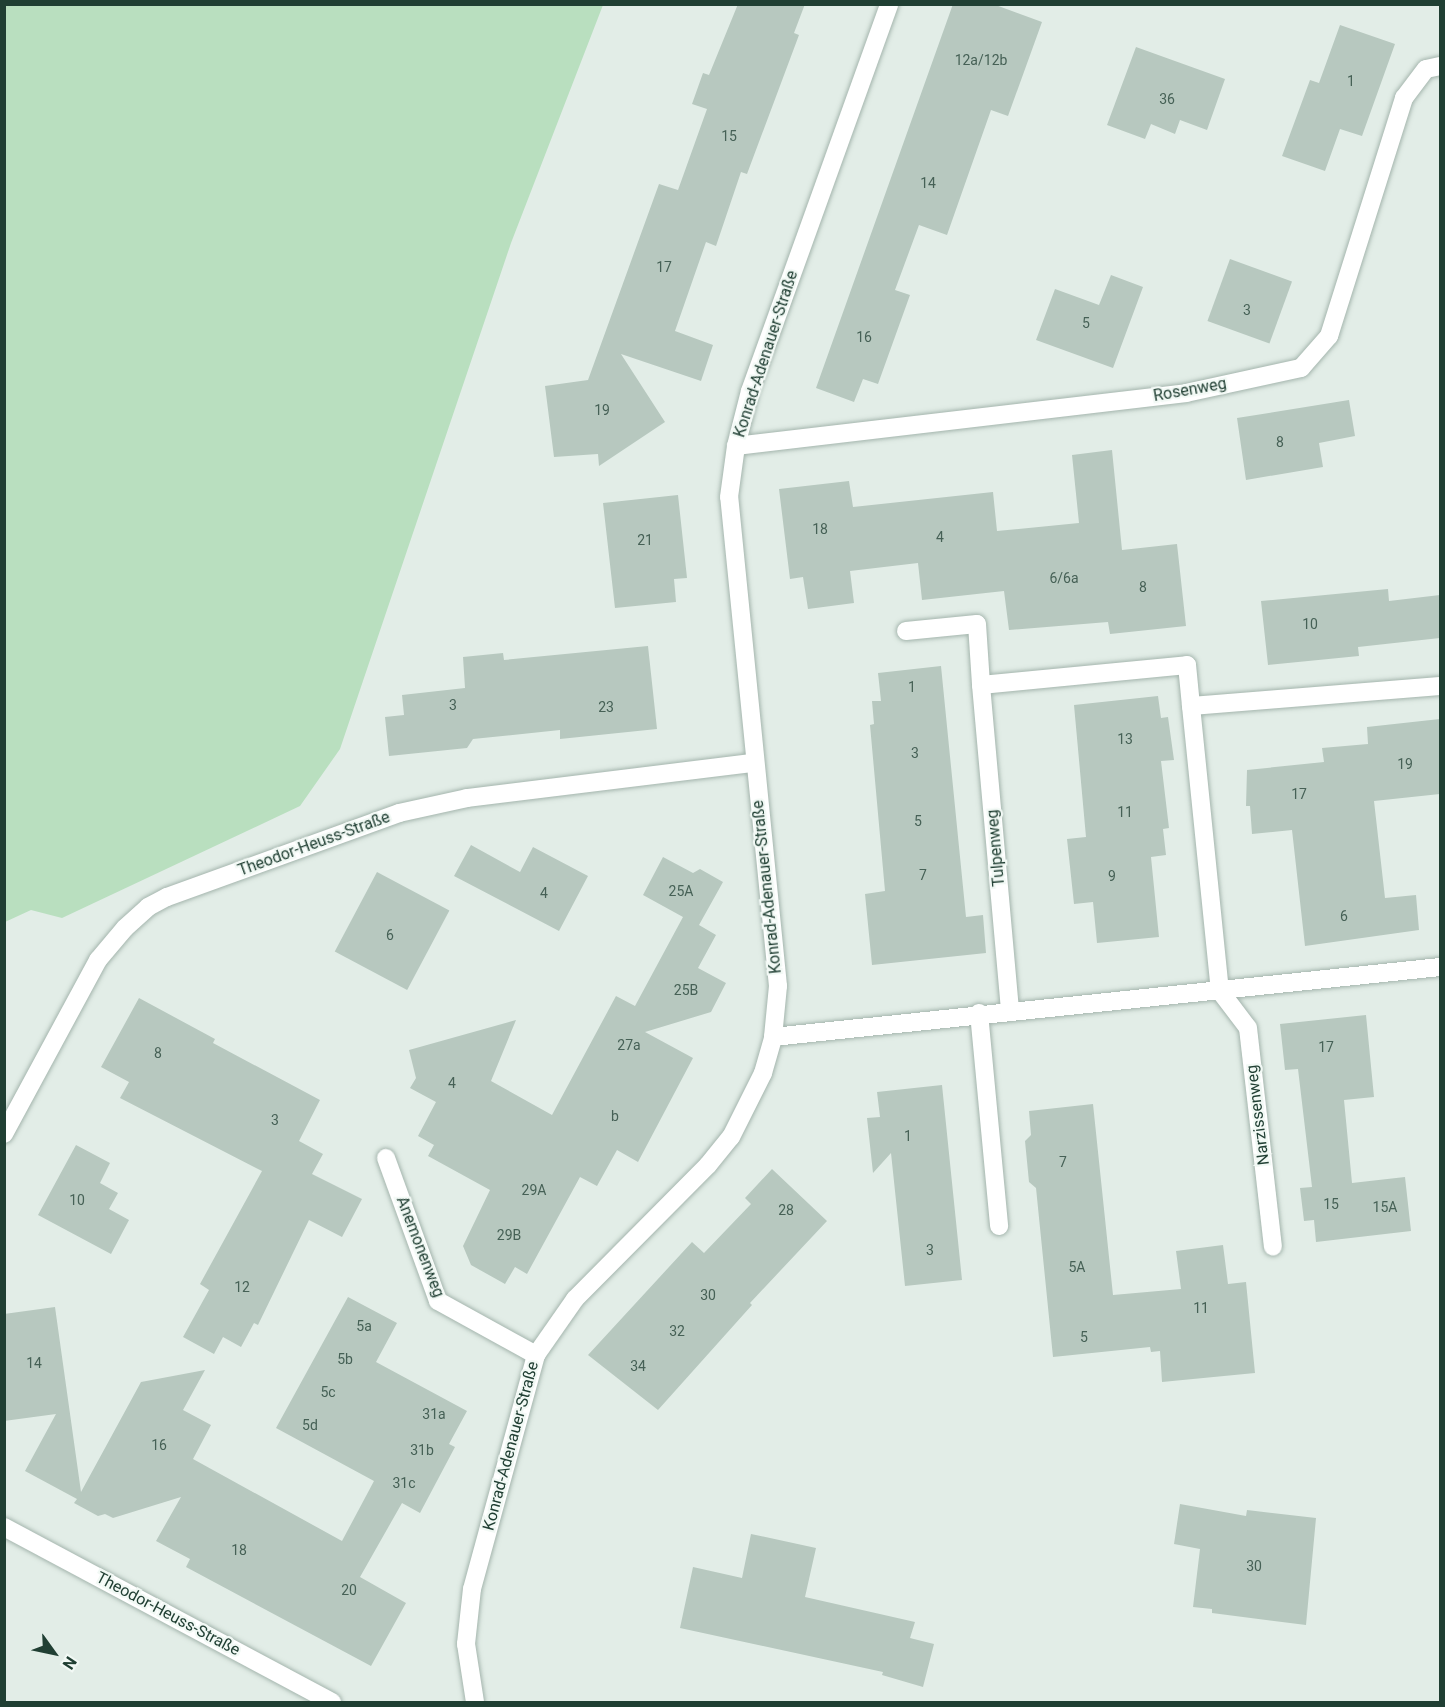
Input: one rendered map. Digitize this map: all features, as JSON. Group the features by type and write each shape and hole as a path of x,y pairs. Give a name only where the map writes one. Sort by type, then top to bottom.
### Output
{"street":[{"name":"Konrad-Adenauer-Straße","path":"470,1702 466,1644 472,1589 536,1355 575,1299 708,1165 731,1137 763,1073 773,1037 778,986 753,763 729,497 736,446 750,391 889,4"},
{"name":"Rosenweg","path":"736,446 1186,393 1301,368 1329,336 1404,98 1426,69 1440,66"},
{"name":"Tulpenweg","path":"906,631 977,624 1010,1010"},
{"path":"981,686 1187,665 1220,991"},
{"path":"1191,706 1440,686"},
{"name":"Theodor-Heuss-Straße","path":"4,1134 98,960 133,921 167,897 399,813 467,798 753,763"},
{"path":"773,1037 979,1013 1220,991 1440,967"},
{"name":"Narzissenweg","path":"1220,991 1248,1028 1273,1247"},
{"path":"979,1013 999,1226"},
{"name":"Anemonenweg","path":"386,1158 438,1301 536,1355"},
{"name":"Theodor-Heuss-Straße","path":"4,1527 332,1702"}],"green space":[{"path":"5,4 603,5 511,243 340,749 300,806 62,918 31,910 5,922"}],"building":[{"path":"738,4 805,4 794,33 799,35 747,174 741,172 716,246 706,242 675,331 713,345 701,381 621,354 665,422 599,466 598,454 554,457 545,386 588,380 659,184 678,190 707,109 692,104 703,73 709,75"},
{"path":"953,4 993,4 1042,22 1008,116 991,110 947,235 919,225 895,290 910,295 878,384 863,379 854,402 816,388"},
{"path":"1340,25 1395,44 1362,136 1340,129 1325,171 1282,156 1310,80 1319,83"},
{"path":"1136,47 1225,79 1207,130 1180,120 1175,134 1151,124 1145,139 1107,125"},
{"path":"1230,259 1292,282 1269,344 1207,321"},
{"path":"1111,275 1143,287 1113,368 1036,340 1055,289 1099,305"},
{"path":"1349,400 1355,436 1319,443 1323,467 1246,480 1237,418"},
{"path":"1112,450 1122,550 1177,544 1186,626 1110,634 1108,622 1009,630 1004,591 922,600 918,563 850,571 854,603 808,609 803,577 790,579 779,489 849,481 853,507 993,492 997,531 1079,523 1072,455"},
{"path":"678,495 687,578 674,579 676,602 615,608 603,503"},
{"path":"1388,589 1389,601 1440,595 1440,638 1358,647 1359,656 1268,665 1261,601"},
{"path":"648,646 657,729 560,739 560,730 473,739 467,748 389,756 385,717 404,715 402,695 465,688 463,657 503,653 504,660"},
{"path":"941,666 966,917 983,915 986,953 872,965 865,894 885,891 870,725 874,724 872,701 881,701 878,673"},
{"path":"1158,696 1161,718 1168,717 1174,760 1161,761 1169,828 1163,829 1166,855 1151,857 1159,937 1097,943 1093,902 1074,904 1067,839 1086,837 1074,705"},
{"path":"1440,719 1440,794 1374,801 1385,898 1416,895 1419,930 1305,946 1292,830 1252,834 1250,806 1246,806 1247,770 1324,762 1322,748 1368,744 1367,727"},
{"path":"471,845 520,872 533,847 588,876 559,931 454,876"},
{"path":"663,857 693,873 700,869 723,882 699,925 716,935 698,968 726,983 711,1012 645,1032 693,1058 638,1162 617,1150 597,1186 580,1177 527,1274 515,1267 505,1284 471,1265 463,1246 490,1190 428,1156 434,1145 418,1136 436,1102 410,1088 416,1078 409,1050 516,1020 491,1081 552,1115 616,996 635,1006 683,917 643,895"},
{"path":"377,872 449,910 407,990 335,951"},
{"path":"139,998 215,1039 213,1043 320,1100 299,1141 323,1154 312,1174 362,1199 342,1237 309,1220 258,1325 254,1323 241,1347 223,1337 214,1354 183,1337 209,1290 200,1284 262,1171 120,1098 129,1082 101,1067"},
{"path":"1366,1015 1374,1097 1344,1100 1352,1183 1405,1177 1411,1231 1316,1242 1314,1220 1304,1221 1300,1188 1312,1187 1298,1069 1285,1070 1280,1024"},
{"path":"942,1085 962,1280 905,1286 891,1153 873,1173 867,1118 880,1117 877,1092"},
{"path":"1093,1104 1113,1295 1181,1289 1176,1251 1223,1245 1228,1284 1246,1282 1255,1373 1162,1382 1160,1351 1151,1352 1150,1347 1053,1357 1036,1188 1029,1182 1025,1141 1031,1135 1029,1111"},
{"path":"76,1145 110,1163 100,1183 118,1193 109,1209 129,1220 111,1254 38,1215"},
{"path":"772,1169 827,1221 750,1303 752,1305 658,1410 588,1355 692,1242 704,1253 751,1204 745,1198"},
{"path":"348,1297 397,1323 376,1362 467,1411 449,1444 455,1447 420,1513 402,1503 360,1577 406,1603 371,1666 186,1567 190,1559 156,1541 181,1497 113,1518 105,1514 98,1516 74,1503 77,1499 25,1471 56,1414 4,1421 4,1314 55,1307 81,1492 141,1382 205,1370 183,1410 211,1425 193,1459 342,1541 374,1481 276,1428"},
{"path":"1180,1504 1246,1516 1247,1510 1316,1518 1306,1625 1212,1613 1212,1609 1193,1607 1200,1549 1174,1544"},
{"path":"751,1534 816,1548 805,1597 915,1622 910,1638 934,1644 923,1687 882,1675 883,1672 680,1628 693,1567 742,1578"}]}
